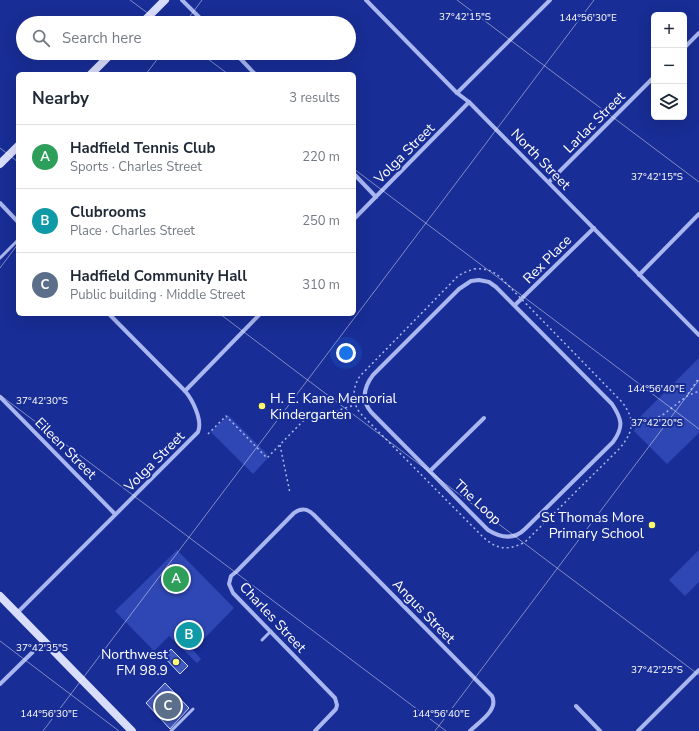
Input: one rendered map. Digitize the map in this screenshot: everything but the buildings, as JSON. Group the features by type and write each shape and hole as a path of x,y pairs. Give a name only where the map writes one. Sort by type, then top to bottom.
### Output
{"street":[{"path":"149,16 165,0"},
{"path":"182,0 198,16"},
{"name":"North Street","path":"366,0 549,182 699,335"},
{"path":"458,93 550,0"},
{"path":"687,45 699,33"},
{"path":"93,72 105,60"},
{"path":"242,60 253,72"},
{"name":"Larlac Street","path":"549,182 651,81"},
{"name":"Volga Street","path":"356,217 469,102"},
{"path":"0,164 16,148"},
{"path":"356,176 376,197"},
{"path":"0,203 16,220"},
{"path":"639,275 699,214"},
{"name":"Rex Place","path":"515,306 594,228"},
{"name":"The Loop","path":"479,280 489,282 515,306 612,404 618,414 620,430 618,436 613,442 525,529 513,537 500,536 488,530 367,407 364,399 368,382 459,289 471,281 479,280"},
{"path":"111,316 185,391 258,316"},
{"name":"Volga Street","path":"17,613 198,432 200,428 194,402 185,391"},
{"name":"Eileen Street","path":"0,397 116,514"},
{"path":"430,471 484,418"},
{"name":"Charles Street","path":"309,510 302,509 294,512 229,580 230,589 233,593 335,698 337,705 336,709 315,731"},
{"name":"Angus Street","path":"309,510 492,696 494,703 491,711 470,731"},
{"path":"0,596 129,730"},
{"path":"0,684 44,640"},
{"path":"638,731 699,670"},
{"path":"576,706 600,731"}],"lane":[{"path":"0,258 16,242"},
{"path":"262,640 270,631"},
{"path":"172,731 193,709"}],"path":[{"path":"480,268 490,271 500,278 521,300 621,401 629,412 632,426 628,436 619,449 525,542 518,546 506,548 497,547 487,541 360,413 356,405 354,393 355,385 360,376 463,273 480,268"},
{"path":"687,396 699,378"},
{"path":"631,421 640,421 644,424 664,414 687,396 699,391"},
{"path":"208,434 226,416 267,458 303,421 356,405"},
{"path":"280,445 290,493"}],"shaded area":[{"path":"699,358 699,433 667,464 634,431 639,418"},
{"path":"228,415 267,454 267,459 253,474 211,432"},
{"path":"177,550 234,608 193,650 201,659 197,663 169,636 154,651 115,611"},
{"path":"699,550 699,582 685,596 669,580"}],"place":[{"name":"H. E. Kane Memorial Kindergarten","path":"262,406"},
{"name":"St Thomas More Primary School","path":"652,525"},
{"name":"Hadfield Tennis Club","path":"176,579"},
{"name":"Clubrooms","path":"189,635"},
{"name":"Northwest FM 98.9","path":"176,662"},
{"name":"Hadfield Community Hall","path":"168,706"}]}
